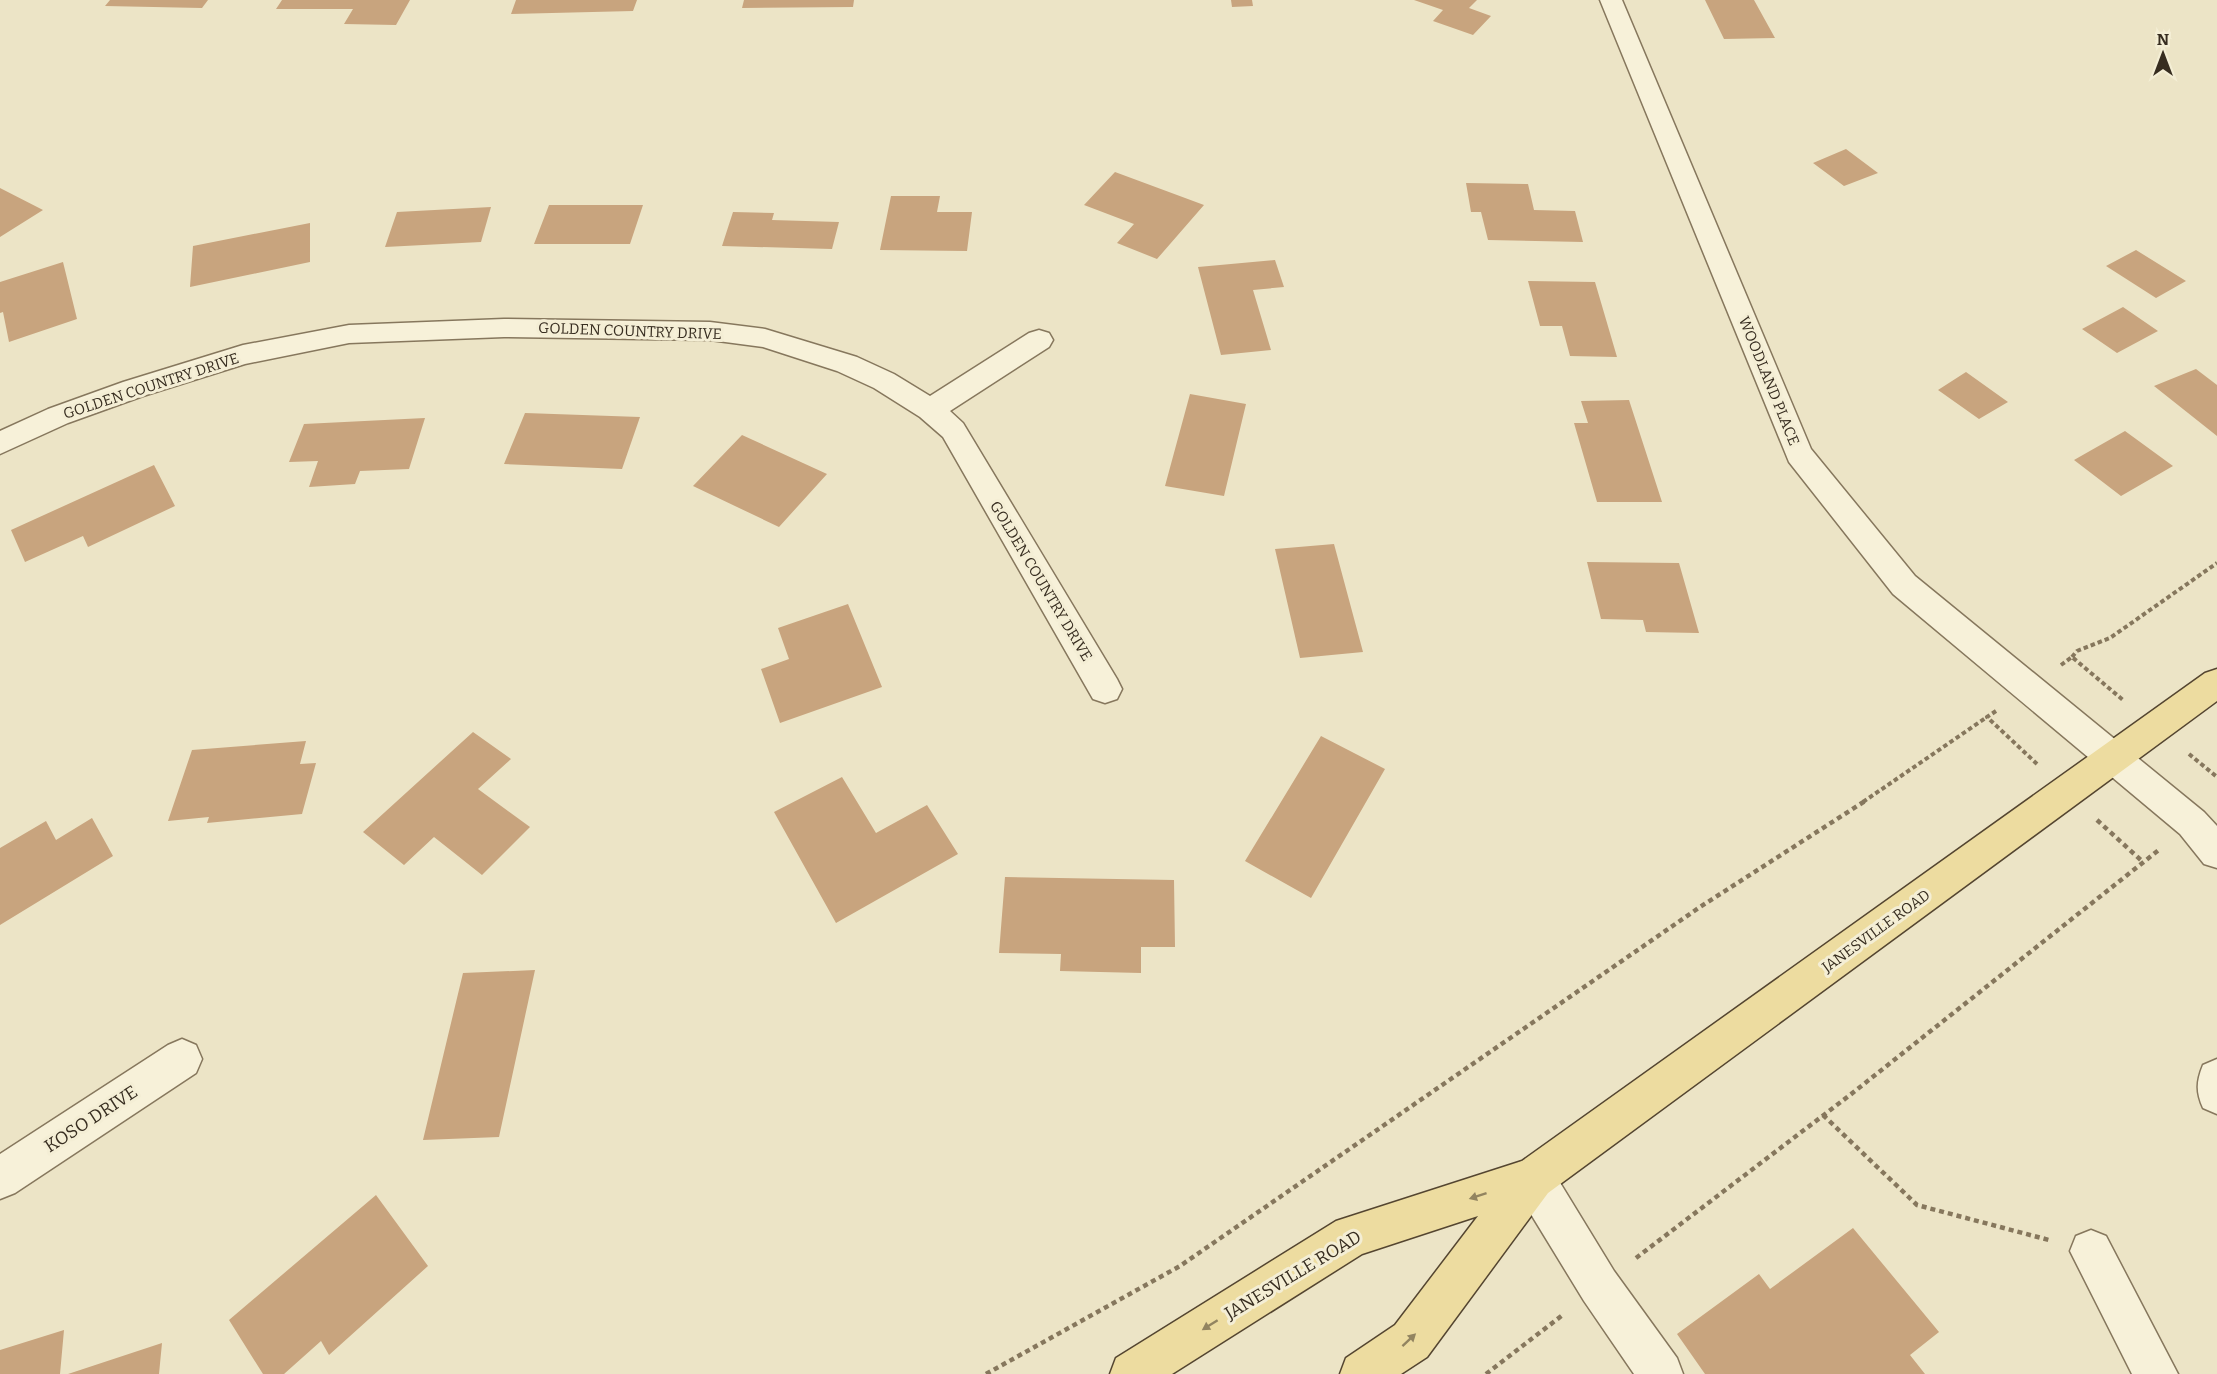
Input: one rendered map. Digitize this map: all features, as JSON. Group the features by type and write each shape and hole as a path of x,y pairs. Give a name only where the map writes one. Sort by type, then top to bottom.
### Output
{"main road":[{"name":"JANESVILLE ROAD","path":"1362,1374 1411,1341 1533,1178 2217,683"},
{"name":"JANESVILLE ROAD","path":"1132,1374 1351,1236 1533,1178"}],"street":[{"name":"WOODLAND PLACE","path":"1611,0 1799,454 1904,585 2192,824 2217,852"},
{"name":"GOLDEN COUNTRY DRIVE","path":"0,443 58,416 243,355 349,334 504,328 625,328 710,331 765,338 847,364 884,381 930,410 953,430 1042,585 1106,689"},
{"path":"930,410 1039,340"},
{"name":"KOSO DRIVE","path":"0,1178 182,1059"},
{"path":"2217,1079 2217,1094"},
{"path":"1533,1178 1599,1286 1661,1374"},
{"path":"2091,1251 2156,1374"}],"path":[{"path":"2072,657 2077,651 2110,638 2217,563"},
{"path":"986,1374 1180,1266 1700,907 1907,774 1987,717"},
{"path":"1486,1374 1823,1115 2192,824"},
{"path":"1823,1115 1917,1205 2091,1251"}],"building":[{"path":"110,0 208,0 202,8 105,6"},
{"path":"282,0 410,0 396,25 344,24 353,9 276,9"},
{"path":"516,0 637,0 633,11 511,14"},
{"path":"744,0 854,0 853,7 742,8"},
{"path":"1231,0 1252,0 1253,6 1232,7"},
{"path":"1414,0 1477,0 1469,8 1491,16 1473,35 1433,21 1443,10"},
{"path":"1705,0 1754,0 1775,38 1724,39"},
{"path":"1846,149 1878,173 1844,186 1813,163"},
{"path":"1115,172 1204,205 1157,259 1117,243 1134,224 1084,205"},
{"path":"1466,183 1528,184 1534,210 1575,211 1583,242 1488,240 1481,212 1471,212"},
{"path":"0,188 43,210 0,237"},
{"path":"891,196 940,196 937,212 972,212 967,251 880,250"},
{"path":"549,205 643,205 630,244 534,244"},
{"path":"491,207 481,242 385,247 397,212"},
{"path":"733,212 774,213 772,220 839,222 832,249 722,246"},
{"path":"310,223 310,262 190,287 193,246"},
{"path":"2136,250 2186,281 2156,298 2106,266"},
{"path":"1275,260 1284,287 1253,290 1271,350 1221,355 1198,267"},
{"path":"63,262 77,319 9,342 3,312 0,313 0,282"},
{"path":"1528,281 1595,282 1617,357 1570,356 1562,326 1540,326"},
{"path":"2123,307 2158,331 2117,353 2082,329"},
{"path":"2196,369 2217,385 2217,436 2154,386"},
{"path":"1966,372 2008,402 1979,419 1938,390"},
{"path":"1190,394 1246,404 1224,496 1165,486"},
{"path":"1629,400 1662,502 1597,502 1574,423 1588,423 1581,401"},
{"path":"525,413 640,417 622,469 504,464"},
{"path":"425,418 409,469 360,471 355,484 309,487 318,461 289,462 304,424"},
{"path":"2125,431 2173,466 2121,496 2074,460"},
{"path":"742,435 827,474 779,527 693,486"},
{"path":"154,465 175,506 88,547 83,536 25,562 11,530"},
{"path":"1334,544 1363,652 1300,658 1275,549"},
{"path":"1587,562 1679,563 1699,633 1646,632 1643,620 1601,619"},
{"path":"848,604 882,687 780,723 761,669 789,659 778,628"},
{"path":"473,732 511,759 478,789 530,827 482,875 434,837 404,865 363,832"},
{"path":"1321,736 1385,769 1311,898 1245,861"},
{"path":"306,741 300,764 316,763 302,814 207,823 209,817 168,821 192,750"},
{"path":"842,777 876,833 927,805 958,854 836,923 774,812"},
{"path":"92,818 113,856 0,925 0,848 46,821 56,840"},
{"path":"1005,877 1174,880 1175,947 1141,947 1141,973 1060,971 1061,954 999,953"},
{"path":"535,970 499,1137 423,1140 463,973"},
{"path":"376,1195 428,1266 329,1355 321,1341 284,1374 263,1374 229,1320"},
{"path":"1853,1228 1939,1332 1910,1355 1925,1374 1705,1374 1677,1334 1759,1274 1770,1289"},
{"path":"64,1330 60,1374 0,1374 0,1350"},
{"path":"162,1343 159,1374 68,1374"}]}
